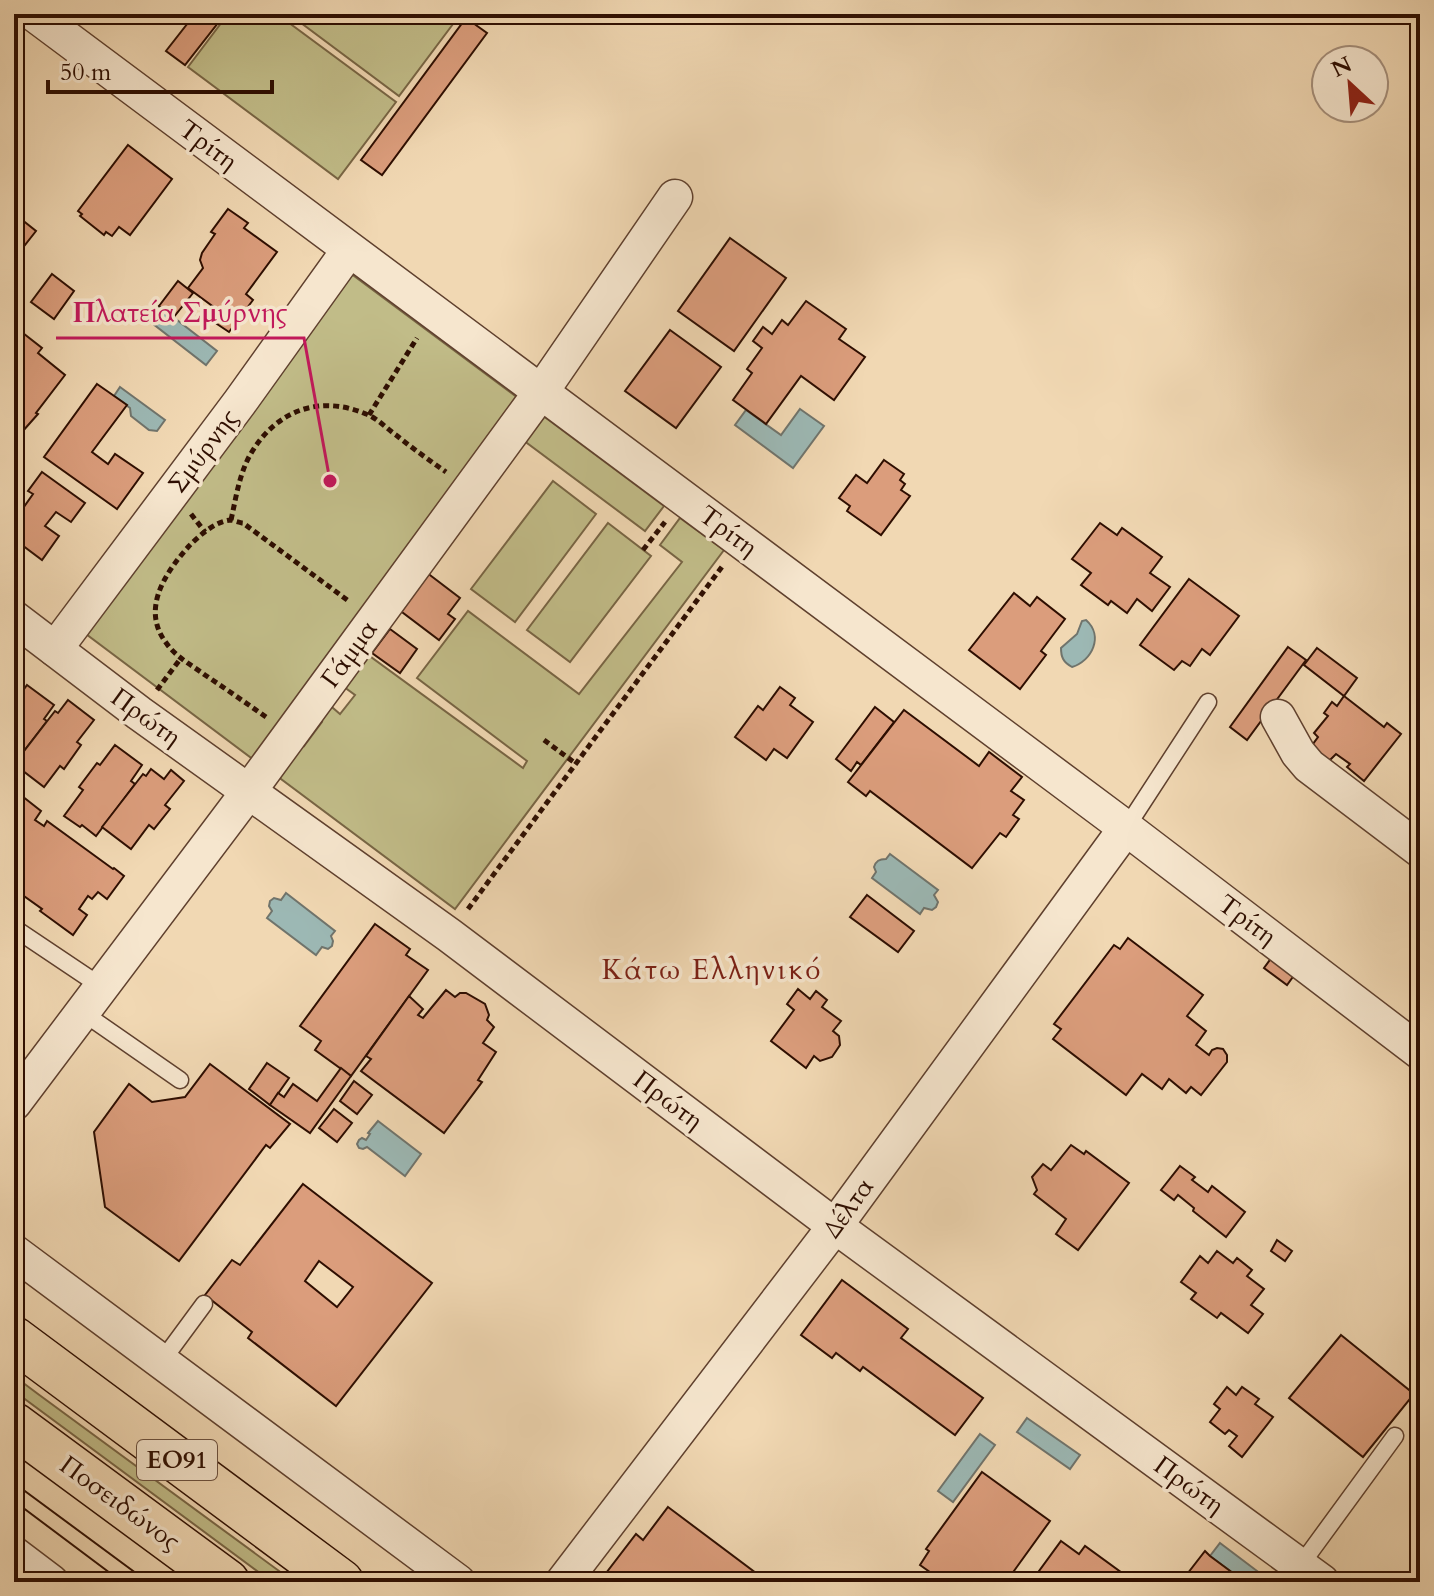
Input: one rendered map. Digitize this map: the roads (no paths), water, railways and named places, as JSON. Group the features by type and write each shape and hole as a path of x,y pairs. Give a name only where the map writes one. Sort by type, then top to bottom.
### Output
{"highway":[{"name":"ΕΟ91","path":"14,1339 341,1582"},
{"name":"Ποσειδώνος","path":"14,1425 227,1582"}],"street":[{"name":"Τρίτη","path":"34,14 1126,828 1420,1052"},
{"name":"Γάμμα","path":"14,1103 249,791 541,392 675,197"},
{"name":"Σμύρνης","path":"55,649 240,402 349,250"},
{"name":"Πρώτη","path":"14,618 151,722 449,935 835,1226 1311,1574"},
{"path":"1278,717 1309,766 1420,850"},
{"name":"Δέλτα","path":"563,1582 835,1226 1126,828"},
{"path":"14,1252 458,1582"},
{"path":"401,1541 422,1582"},
{"path":"14,1554 51,1582"}],"lane":[{"path":"1126,828 1208,702"},
{"path":"14,928 180,1080"},
{"path":"162,1361 204,1304"},
{"path":"1311,1574 1395,1436"}],"water":[{"path":"159,306 217,351 206,365 148,320"},
{"path":"120,387 165,420 157,431 149,430 131,416 130,408 114,396"},
{"path":"800,409 824,426 793,468 735,425 746,410 781,435"},
{"path":"1086,620 1094,633 1093,647 1085,659 1072,667 1063,659 1061,648 1077,634 1082,621"},
{"path":"890,854 938,890 934,895 938,902 936,907 932,910 924,908 920,914 872,878 876,863"},
{"path":"286,893 335,931 331,936 332,946 328,949 322,947 316,955 267,918 272,911 270,901 274,898 281,900"},
{"path":"378,1121 421,1154 405,1176 367,1147 359,1148 357,1144 362,1138 366,1140"},
{"path":"1027,1418 1080,1455 1070,1469 1017,1432"},
{"path":"980,1434 995,1445 953,1502 938,1491"},
{"path":"1220,1543 1269,1580 1245,1582 1210,1556"}],"tram line":[{"path":"14,1483 148,1582"},
{"path":"14,1501 122,1582"}],"place":[{"name":"Πλατεία Σμύρνης","path":"330,481"}],"district":[{"name":"Κάτω Ελληνικό","path":"712,970"}]}
